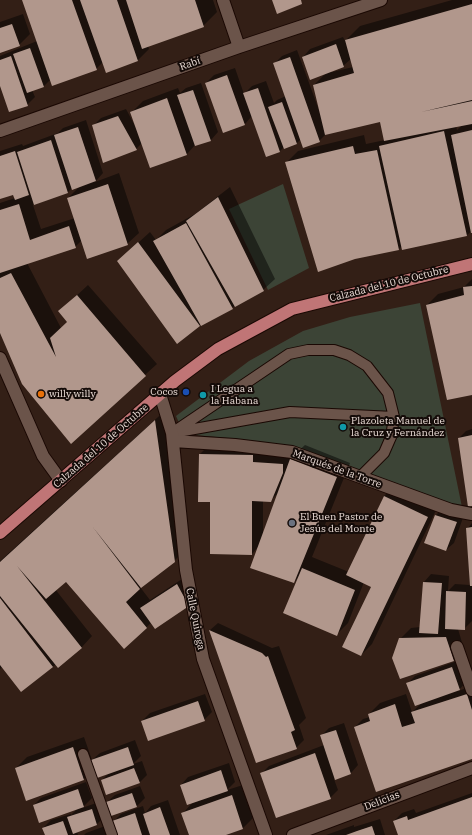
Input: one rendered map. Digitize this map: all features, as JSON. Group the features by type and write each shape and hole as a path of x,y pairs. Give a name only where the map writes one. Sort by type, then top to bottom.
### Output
{"main road":[{"name":"Calzada del 10 de Octubre","path":"0,533 160,394 218,349 292,309 472,264"}],"street":[{"path":"223,0 239,47"},
{"name":"Rabí","path":"0,131 239,47 381,0"},
{"path":"0,358 43,456 61,481"},
{"name":"Calle Quiroga","path":"160,394 172,437 186,570 203,659 266,835"},
{"name":"Marqués de la Torre","path":"172,437 292,452 451,510 472,514"},
{"path":"456,647 472,690"},
{"name":"Delicias","path":"293,835 472,768"}],"lane":[{"path":"172,437 290,354 308,350 334,350 349,355 367,366 388,393 394,417 391,437 384,453 360,477"},
{"path":"172,437 290,412 394,417"},
{"path":"83,754 112,835"}],"green space":[{"path":"283,184 309,268 268,290 229,209"},
{"path":"420,303 463,512 238,439 184,434 176,416 249,361 303,331 350,317"}],"building":[{"path":"22,0 72,0 97,70 52,86"},
{"path":"80,0 117,0 138,61 106,73"},
{"path":"126,0 195,0 204,27 142,49"},
{"path":"272,0 301,0 302,4 277,14"},
{"path":"472,4 472,100 421,112 472,101 472,124 384,141 380,122 325,135 313,85 354,73 345,40"},
{"path":"12,24 20,46 0,53 0,28"},
{"path":"336,44 344,67 310,80 302,57"},
{"path":"30,48 44,87 27,93 13,54"},
{"path":"11,56 28,106 9,112 0,86 0,60"},
{"path":"290,57 320,142 303,148 273,63"},
{"path":"227,75 245,125 223,133 205,83"},
{"path":"258,88 280,152 266,157 243,93"},
{"path":"193,90 211,141 195,146 177,95"},
{"path":"167,98 187,155 150,168 130,112"},
{"path":"282,102 297,144 284,149 268,107"},
{"path":"118,116 137,150 103,163 92,125"},
{"path":"78,127 96,181 72,190 54,135"},
{"path":"472,130 472,233 471,233 451,135"},
{"path":"444,131 467,236 402,250 379,146"},
{"path":"51,140 68,193 34,205 17,152"},
{"path":"353,146 355,154 377,150 399,250 355,259 318,272 285,162"},
{"path":"15,151 29,195 15,200 13,195 0,199 0,156"},
{"path":"108,184 128,245 87,259 67,198"},
{"path":"218,197 264,291 235,307 186,221"},
{"path":"19,204 30,240 69,226 76,248 0,273 0,210"},
{"path":"186,223 233,309 201,326 153,241"},
{"path":"138,242 200,326 177,344 117,261"},
{"path":"11,273 56,357 50,338 67,322 58,311 77,295 146,376 71,444 22,384 0,333 0,278"},
{"path":"472,286 472,395 447,400 426,305 464,295 463,287"},
{"path":"155,420 175,562 141,588 92,526 140,589 126,602 147,628 124,649 66,582 46,599 17,566 82,648 58,668 0,596 0,562"},
{"path":"472,435 472,506 468,507 458,438"},
{"path":"199,454 253,455 253,462 283,464 283,473 271,502 252,501 252,555 210,554 210,502 198,502"},
{"name":"El Buen Pastor de Jesús del Monte","path":"290,459 337,477 294,583 250,568"},
{"path":"384,496 428,517 361,656 342,647 371,587 346,575"},
{"path":"435,515 457,522 446,551 424,543"},
{"path":"472,527 472,586 470,586 466,528"},
{"path":"302,568 355,590 337,636 283,613"},
{"path":"423,582 442,583 438,634 419,633"},
{"path":"177,584 189,606 155,629 140,608"},
{"path":"446,591 466,592 465,630 445,629"},
{"path":"0,598 53,667 21,692 0,665"},
{"path":"209,630 262,653 266,657 268,656 295,730 291,732 297,749 256,763"},
{"path":"446,637 454,661 400,679 392,658 399,638"},
{"path":"452,667 460,690 415,706 406,683"},
{"path":"467,694 472,710 472,759 376,792 354,727 370,721 368,714 395,704 402,727 415,723 411,712"},
{"path":"198,701 205,721 148,741 141,721"},
{"path":"336,730 351,774 335,780 320,735"},
{"path":"73,747 84,780 26,801 15,768"},
{"path":"128,747 134,765 97,778 91,760"},
{"path":"315,753 331,799 276,818 260,773"},
{"path":"134,768 140,783 106,795 101,780"},
{"path":"221,770 228,791 187,805 180,785"},
{"path":"78,789 84,807 39,823 33,805"},
{"path":"132,793 137,807 111,816 106,802"},
{"path":"232,795 243,829 226,835 189,835 181,813"},
{"path":"472,797 472,835 398,835 393,821 407,816 408,820"},
{"path":"160,807 170,835 150,835 143,814"},
{"path":"92,809 97,825 73,834 67,817"},
{"path":"135,813 142,835 117,835 112,821"},
{"path":"63,821 68,835 45,835 42,828"},
{"path":"372,826 375,835 346,835 357,831"}],"place":[{"name":"Cocos","path":"186,392"},
{"name":"willy willy","path":"41,394"},
{"name":"I Legua a la Habana","path":"203,395"},
{"name":"Plazoleta Manuel de la Cruz y Fernández","path":"343,427"},
{"name":"El Buen Pastor de Jesús del Monte","path":"292,523"}]}
